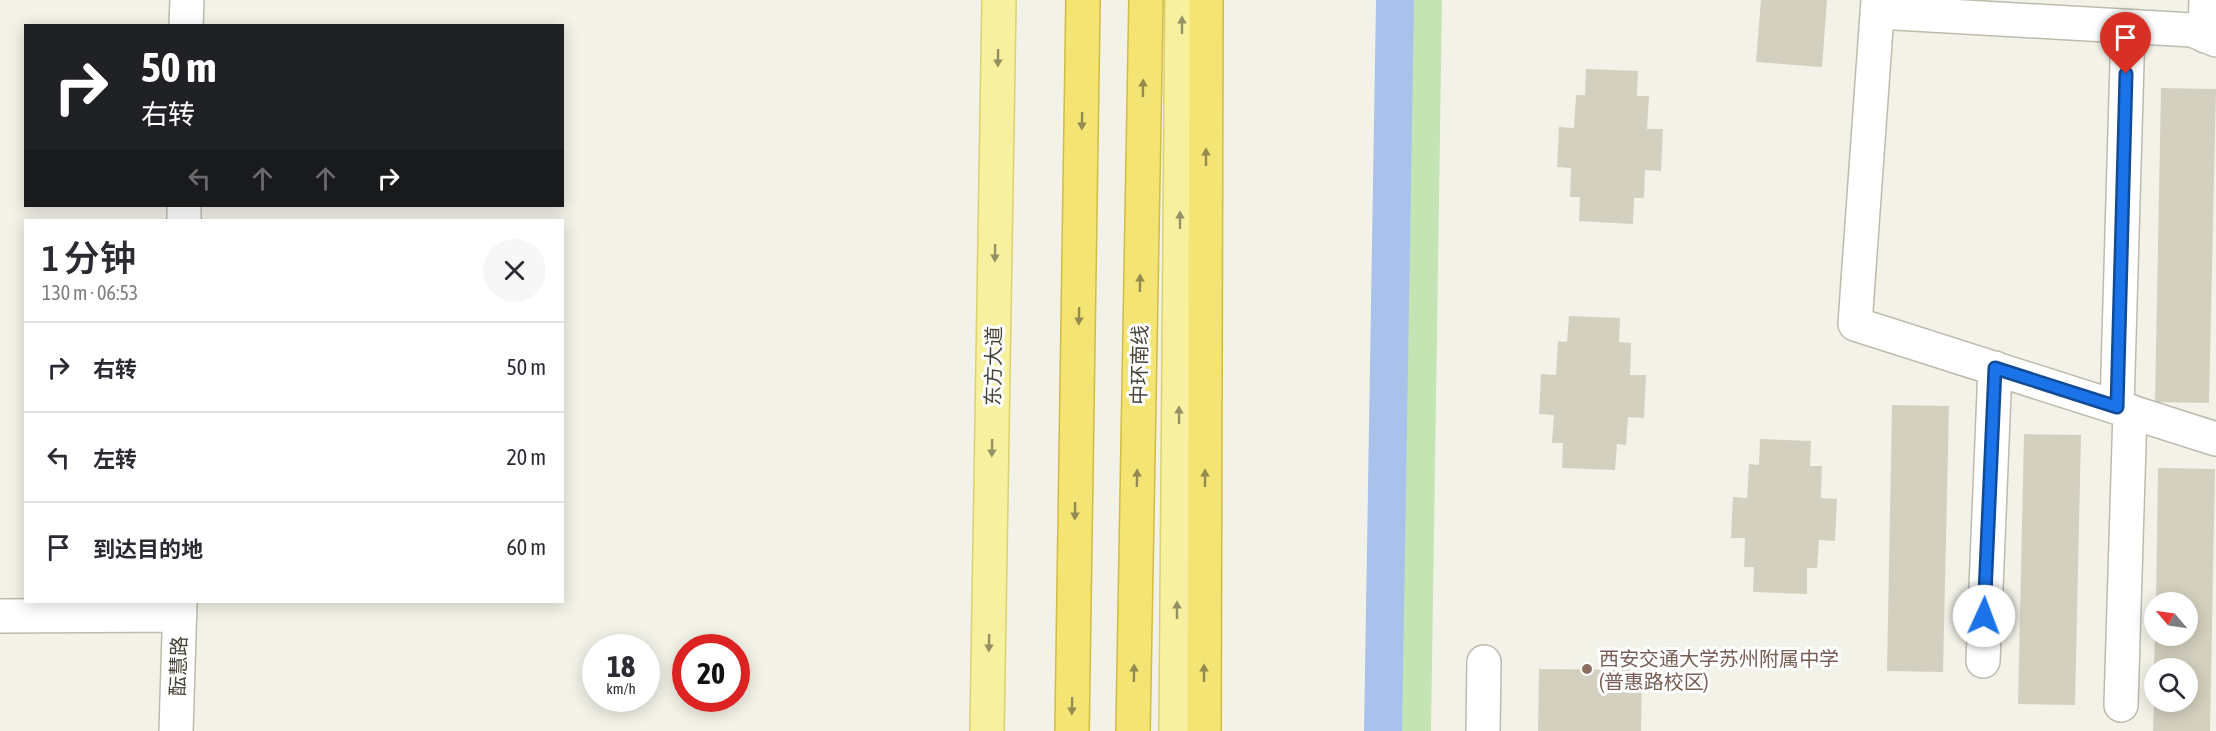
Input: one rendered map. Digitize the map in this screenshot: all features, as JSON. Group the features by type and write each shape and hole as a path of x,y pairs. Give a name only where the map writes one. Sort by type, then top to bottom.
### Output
{"highway":[{"path":"1072,731 1083,0"},
{"name":"中环南线","path":"1133,731 1146,0"},
{"path":"1204,731 1206,0"}],"main road":[{"name":"东方大道","path":"987,731 999,0"},
{"path":"1176,731 1182,0"}],"street":[{"path":"186,24 187,0"},
{"path":"2206,0 2210,38 2192,30 2128,27 2062,11 1878,6 1855,324 2216,439"},
{"path":"2121,705 2128,27"},
{"path":"1983,661 1995,368"},
{"path":"0,616 180,608"},
{"name":"酝慧路","path":"176,731 180,608"},
{"path":"1483,731 1484,662"}],"green space":[{"path":"1413,0 1442,0 1431,731 1401,731"}],"building":[{"path":"1761,0 1827,0 1822,67 1756,62"},
{"path":"1586,69 1638,71 1637,96 1649,96 1647,129 1663,129 1661,171 1645,170 1644,198 1634,198 1633,224 1579,221 1580,197 1570,197 1571,168 1557,167 1559,127 1574,128 1576,95 1585,95"},
{"path":"2161,88 2216,89 2209,403 2155,402"},
{"path":"1569,316 1620,318 1619,342 1631,343 1630,375 1646,375 1644,418 1628,417 1626,445 1617,444 1615,470 1562,468 1563,443 1552,443 1554,415 1539,414 1541,374 1556,375 1558,341 1567,342"},
{"path":"1892,405 1949,406 1943,672 1887,671"},
{"path":"2024,434 2081,435 2075,705 2018,704"},
{"path":"1760,439 1811,441 1810,466 1822,466 1821,498 1837,499 1835,541 1819,540 1817,568 1807,568 1807,594 1753,592 1754,567 1744,567 1745,538 1731,538 1733,497 1747,498 1749,464 1759,465"},
{"path":"2158,468 2215,469 2210,731 2153,731 2154,712 2198,712 2198,658 2154,658 2155,646 2198,646 2198,592 2156,592"},
{"path":"1539,669 1642,670 1641,731 1538,731"}],"waterway":[{"path":"1383,731 1395,0"}],"place":[{"name":"西安交通大学苏州附属中学 (普惠路校区)","path":"1587,669"}],"route":[{"path":"1984,616 1995,368 2117,407 2126,74"}]}
